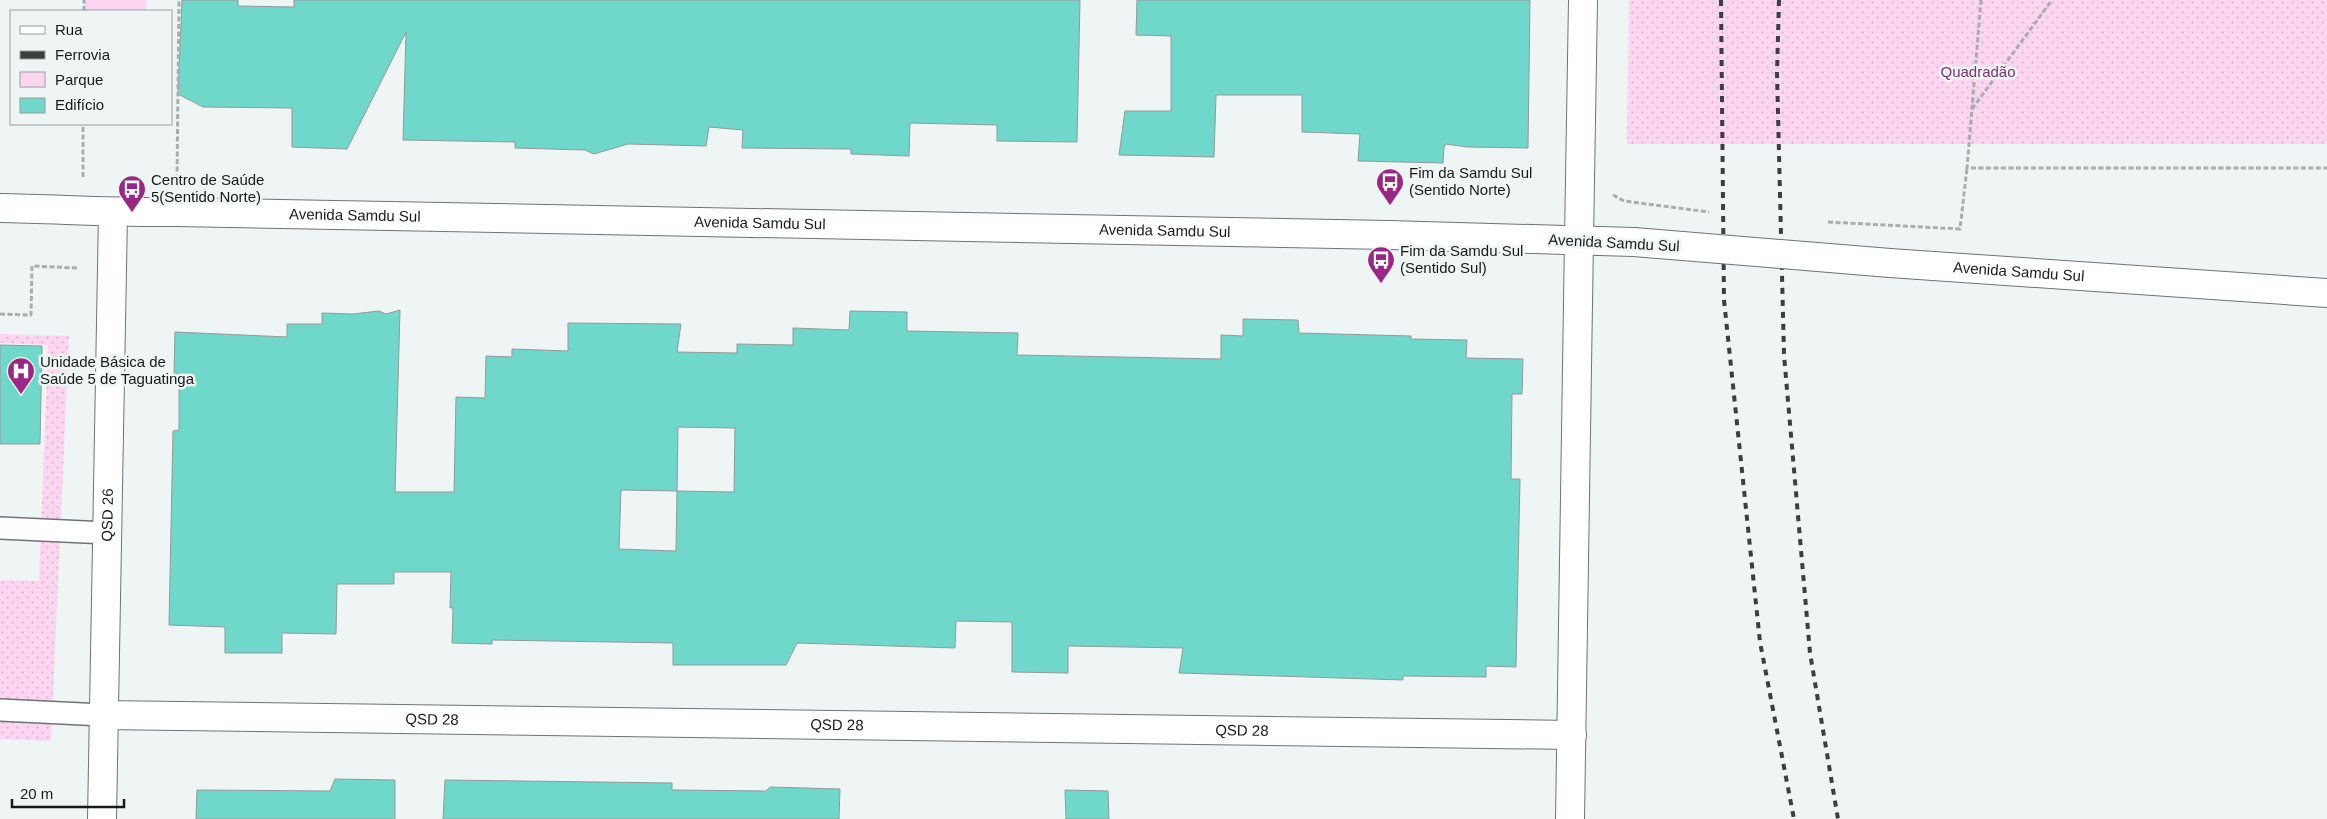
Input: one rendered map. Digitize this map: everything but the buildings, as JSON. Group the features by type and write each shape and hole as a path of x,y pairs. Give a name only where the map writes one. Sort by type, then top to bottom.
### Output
{"street":[{"path":"1570,819 1583,0"},
{"name":"Avenida Samdu Sul","path":"0,208 113,212 1579,239 1890,263 2327,293"},
{"name":"QSD 26","path":"102,819 113,212"},
{"name":"QSD 28","path":"103,715 1572,735"}],"lane":[{"path":"0,528 107,533"},
{"path":"0,710 103,715"}],"path":[{"path":"176,212 179,0"},
{"path":"1821,221 1960,229 1981,0"},
{"path":"1972,110 2052,0"},
{"path":"82,210 83,125"},
{"path":"1967,168 2327,168"},
{"path":"1609,193 1624,201 1713,212"},
{"path":"0,314 31,314 32,266 81,268"}],"green space":[{"path":"84,0 147,0 146,10 84,10"},
{"name":"Quadradão","path":"1629,0 2327,0 2327,144 1627,144"},
{"path":"0,334 69,336 51,741 0,739 0,580 39,581 48,345 0,343"}],"railway":[{"path":"1721,0 1724,300 1760,642 1794,819"},
{"path":"1779,0 1777,73 1784,355 1810,653 1838,819"}],"place":[{"name":"Fim da Samdu Sul (Sentido Norte)","path":"1390,206"},
{"name":"Centro de Saúde 5(Sentido Norte)","path":"132,213"},
{"name":"Fim da Samdu Sul (Sentido Sul)","path":"1381,284"},
{"name":"Unidade Básica de Saúde 5 de Taguatinga","path":"21,395"}]}
